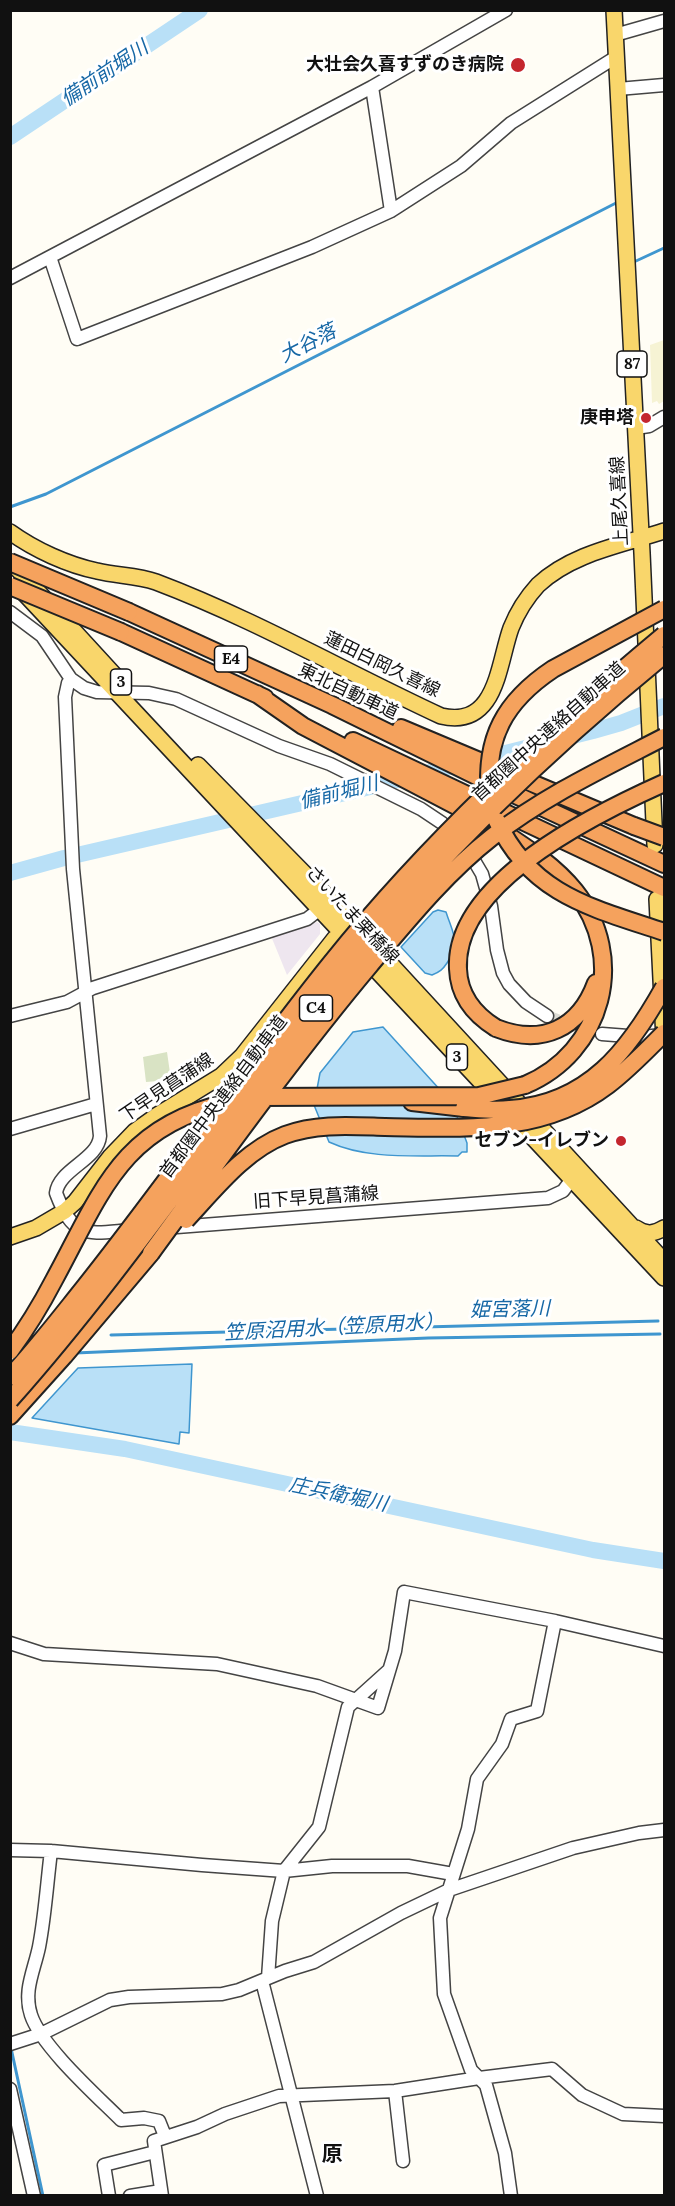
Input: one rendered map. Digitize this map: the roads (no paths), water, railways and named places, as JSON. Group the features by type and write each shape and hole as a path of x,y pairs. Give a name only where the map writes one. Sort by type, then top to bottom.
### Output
{"highway":[{"name":"東北自動車道","path":"10,562 129,612 332,705 505,790 664,864"},
{"name":"E4","path":"10,586 122,632 257,694 475,798 661,893"},
{"path":"664,609 553,669 527,688 511,706 499,726 493,741 488,772 490,801 496,820 510,847 528,870 556,890 597,910 664,932"},
{"name":"首都圏中央連絡自動車道","path":"10,1377 120,1242 281,1025 382,903 439,840 547,735 664,635"},
{"name":"首都圏中央連絡自動車道","path":"10,1400 92,1303 180,1189 292,1037 390,917 445,855 561,743 664,656"},
{"path":"10,1351 54,1280 108,1179 156,1132 205,1109 257,1098 479,1096 525,1085 560,1064 582,1039 597,1011 603,981 603,959 600,946 588,913 576,893 552,868 488,822 303,726 257,694"},
{"path":"332,705 361,712 422,736 634,826 660,841"},
{"path":"10,1416 64,1356 150,1253 300,1051 388,944 453,872 492,837 543,802 657,735"},
{"path":"600,946 598,979 588,1000 574,1018 561,1028 534,1036 515,1034 496,1028 475,1011 467,1000 458,974 457,959 460,944 471,917 495,888 532,857 598,816 664,783"},
{"path":"376,1097 495,1110 527,1107 559,1098 590,1081 617,1058 642,1025 664,987"},
{"path":"150,1253 164,1243 242,1163 256,1151 286,1135 316,1127 466,1128 509,1126 541,1119 575,1106 608,1086 664,1036"}],"main road":[{"name":"上尾久喜線","path":"614,10 648,693 657,735 660,841"},
{"name":"蓮田白岡久喜線","path":"10,532 32,546 84,567 144,578 183,593 236,616 441,716 459,718 474,713 490,696 512,625 538,585 557,570 577,559 664,531"},
{"name":"さいたま栗橋線","path":"10,562 123,692"},
{"name":"さいたま栗橋線","path":"10,579 123,692 664,1261"},
{"name":"さいたま栗橋線","path":"258,834 320,909 347,928 403,1000 664,1278"},
{"path":"661,893 664,1036"},
{"name":"下早見菖蒲線","path":"10,1237 49,1221 65,1211 135,1131 221,1076 235,1063 347,928"},
{"path":"631,1225 649,1234 664,1228"}],"street":[{"path":"10,278 375,85 506,10"},
{"path":"615,34 664,21"},
{"path":"50,257 77,339 312,248 395,209 461,166 511,123 616,57"},
{"path":"618,89 664,84"},
{"path":"375,85 395,209"},
{"path":"636,428 649,426 664,417"},
{"path":"10,612 42,636 71,679 90,691 162,695 176,699 279,746 330,764 421,809 453,832 471,855 487,888 503,973 517,993 536,1010 547,1016"},
{"path":"65,1211 56,1190 60,1182 99,1144 100,1136 72,840 64,698 71,679"},
{"path":"10,1016 67,1002 85,992 307,919 320,909"},
{"path":"602,1034 664,1036"},
{"path":"10,1129 96,1104"},
{"name":"旧下早見菖蒲線","path":"65,1211 73,1224 82,1231 93,1233 549,1198 562,1191 572,1179"},
{"path":"10,1643 44,1654 217,1664 317,1686 378,1708 395,1651 404,1592 555,1621 664,1646"},
{"path":"511,2196 506,2152 486,2085 471,2070 444,1994 440,1918 468,1829 477,1779 502,1744 511,1719 537,1711 555,1621"},
{"path":"317,2196 265,1980 272,1921 284,1871 319,1827 348,1707 390,1670"},
{"path":"10,2044 41,2034 110,2000 129,1997 222,1994 238,1990 323,1958 401,1913 449,1890 573,1848 639,1833 664,1830"},
{"path":"10,1850 51,1851 202,1866 284,1871 332,1866 408,1866 453,1875"},
{"path":"51,1851 39,1948 27,1991 31,2016 41,2034 74,2073 121,2120 144,2118 159,2121 165,2136"},
{"path":"130,2196 162,2193 154,2141 279,2096 395,2091 552,2069 582,2096 622,2114 664,2116"},
{"path":"10,2089 34,2196"},
{"path":"395,2091 403,2161"},
{"path":"109,2196 104,2165 155,2152"}],"water":[{"path":"438,910 446,912 455,943 446,965 432,975 425,973 401,947 433,912"},
{"path":"383,1027 452,1103 467,1143 467,1152 462,1152 458,1156 376,1154 344,1148 329,1142 314,1105 320,1073 353,1032"},
{"path":"192,1364 189,1433 180,1432 179,1444 32,1418 78,1368"}],"waterway":[{"name":"備前前堀川","path":"10,137 200,10"},
{"name":"大谷落","path":"10,507 46,494 616,203"},
{"path":"636,261 664,248"},
{"name":"備前堀川","path":"10,873 593,731 664,706"},
{"name":"姫宮落川","path":"111,1335 658,1321"},
{"name":"笠原沼用水（笠原用水）","path":"75,1353 428,1338 660,1334"},
{"name":"庄兵衛堀川","path":"10,1432 125,1449 593,1550 664,1561"},
{"name":"笠原沼用水（笠原用水）","path":"11,2048 43,2196"}],"tunnel":[{"path":"547,1016 602,1034"}],"place":[{"name":"大壮会久喜すずのき病院","path":"518,65"},
{"name":"庚申塔","path":"646,418"},
{"name":"セブン-イレブン","path":"621,1141"}],"district":[{"name":"原","path":"332,2155"}]}
